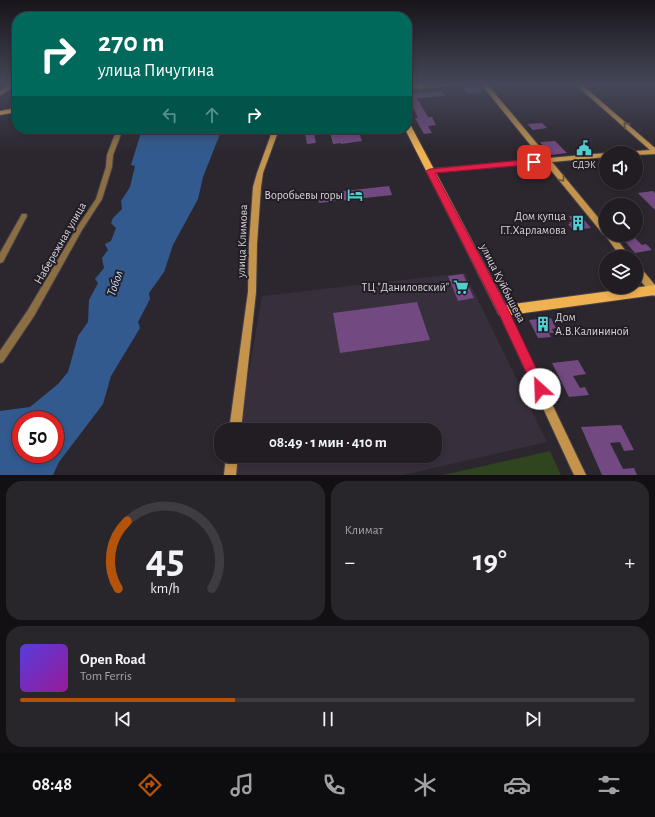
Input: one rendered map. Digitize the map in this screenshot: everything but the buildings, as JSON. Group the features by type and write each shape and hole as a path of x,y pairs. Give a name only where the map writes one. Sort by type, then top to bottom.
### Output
{"main road":[{"path":"0,113 12,111"},
{"name":"улица Куйбышева","path":"411,134 503,311"},
{"path":"503,311 655,291"}],"street":[{"path":"502,106 599,223"},
{"path":"603,106 655,151"},
{"name":"Набережная улица","path":"0,358 31,313 99,198 109,167 110,155 118,134"},
{"name":"улица Климова","path":"236,423 252,292 253,244 257,187 260,173 274,134"},
{"path":"643,152 655,151"},
{"path":"430,171 599,156"},
{"path":"0,260 24,216"},
{"path":"614,242 621,250"},
{"path":"643,277 655,291"},
{"name":"улица Куйбышева","path":"503,311 580,475"},
{"path":"230,475 231,463"}],"shaded area":[{"path":"465,273 547,442 403,475 232,475 234,463 442,463 442,423 240,423 262,296"}],"green space":[{"path":"550,451 561,475 443,475"}],"water":[{"name":"Тобол","path":"140,134 220,134 203,177 198,199 173,245 164,272 149,293 150,299 138,322 140,328 111,376 103,404 64,455 64,411 12,411 12,463 59,463 53,475 0,475 0,411 30,407 58,384 68,372 78,336 88,322 89,300 98,283 95,279 104,268 102,258 108,250 105,244 111,241 116,228 111,223 113,218 122,209 121,201 130,187 135,166 131,165"}],"place":[{"name":"СДЭК","path":"584,148"},
{"name":"Воробьевы горы","path":"355,195"},
{"name":"Дом купца Г.Т.Харламова","path":"578,223"},
{"name":"ТЦ \"Даниловский\"","path":"461,287"},
{"name":"Дом А.В.Калининой","path":"543,324"}],"route":[{"path":"534,162 430,171 503,311 540,389"}]}
